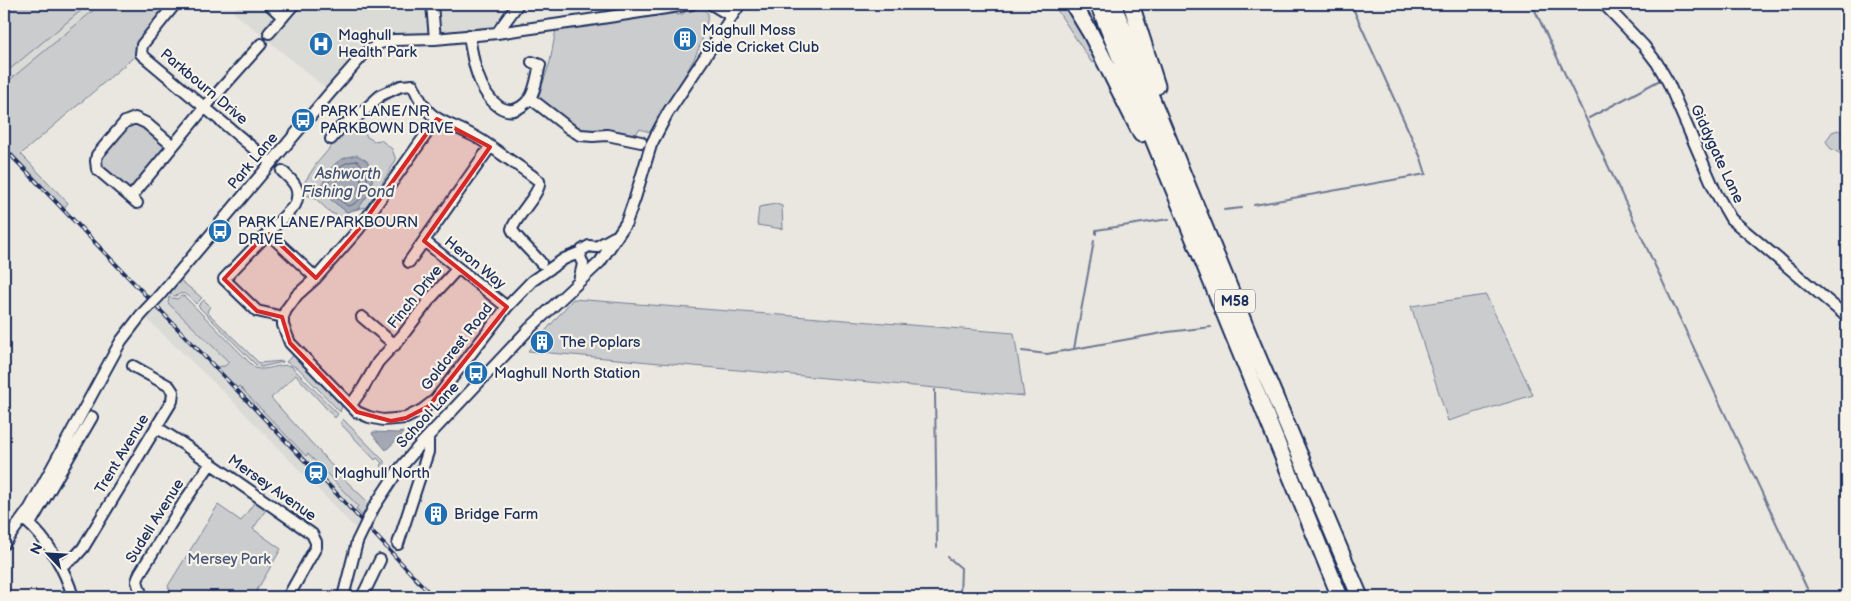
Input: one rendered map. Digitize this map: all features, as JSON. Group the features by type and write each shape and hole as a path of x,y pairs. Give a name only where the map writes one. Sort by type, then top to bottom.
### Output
{"highway":[{"name":"M58","path":"1073,4 1106,62 1201,259"},
{"name":"M58","path":"1098,4 1340,597"},
{"name":"M58","path":"1113,4 1360,597"},
{"name":"M58","path":"1131,4 1184,162 1196,206"}],"street":[{"name":"Parkbourn Drive","path":"175,4 142,45 141,54 271,163"},
{"path":"269,4 283,17"},
{"path":"269,33 294,4"},
{"path":"432,4 435,39"},
{"path":"497,33 518,4"},
{"name":"Park Lane","path":"26,521 125,334 335,87 369,51 388,40 435,39 497,33 692,4"},
{"path":"711,4 732,16"},
{"name":"School Lane","path":"342,597 358,542 374,507 404,463 530,328 600,262 626,223 656,132 683,86 740,4"},
{"name":"Giddygate Lane","path":"1604,4 1644,46 1657,63 1668,82 1716,193 1731,219 1847,317"},
{"path":"469,35 478,78 494,104 503,110 520,107 530,98 534,90 540,65 532,62"},
{"path":"173,146 146,123 135,118 125,122 97,155 98,169 134,200 173,146 261,43"},
{"path":"331,133 358,116 381,94 401,86 413,85 427,111 438,119 472,134 540,183 539,188 518,217 512,229 514,235 526,245 541,263"},
{"path":"530,98 570,129 580,134 593,136 607,135 642,142"},
{"path":"282,171 296,179 297,201 224,279 257,311 283,317 297,295 316,278 358,230 438,119"},
{"name":"Heron Way","path":"409,262 490,147"},
{"path":"268,234 316,278"},
{"path":"579,281 582,259 588,246 596,247 617,236"},
{"name":"Heron Way","path":"424,241 507,307"},
{"path":"596,247 600,252 601,258"},
{"path":"582,259 588,266 594,266"},
{"name":"Goldcrest Road","path":"283,317 284,329 290,343 363,415 383,420 406,418 422,410 440,394 507,307 532,281 564,260 582,259"},
{"name":"Finch Drive","path":"351,405 378,362 395,345 430,298 458,268"},
{"name":"Finch Drive","path":"362,317 395,345"},
{"name":"Trent Avenue","path":"61,566 75,557 83,548 172,401 173,392 169,386 133,366"},
{"name":"Park Lane","path":"4,544 26,521 89,431 92,417"},
{"name":"Mersey Avenue","path":"156,427 211,463 314,536 316,542 315,550 288,597"},
{"path":"398,544 428,452 428,437"},
{"name":"Sudell Avenue","path":"142,597 137,581 140,573 211,463"},
{"path":"404,463 421,469"},
{"path":"26,521 44,540 61,566 73,597"},
{"path":"362,597 380,560"}],"highlighted area":[{"path":"437,119 490,147 424,241 507,307 429,406 406,418 391,421 357,412 290,343 282,317 257,311 224,279 262,238 269,234 316,278 358,230"}],"shaded area":[{"path":"4,4 110,4 4,91"},
{"name":"Maghull Health Park","path":"239,4 508,4 489,30 378,39 327,89 233,12"},
{"path":"164,299 236,368 369,503 356,529 229,397 145,317"}],"green space":[{"path":"4,4 89,4 4,74"},
{"path":"101,4 173,4 135,56 21,154 68,203 64,208 4,145 4,87 12,78"},
{"path":"1053,4 1067,4 1098,58 1092,63"},
{"path":"703,9 708,13 700,44 694,59 650,132 639,129 636,134 614,130 594,131 581,129 538,98 550,62 556,29 675,11 677,15 683,14 685,11"},
{"path":"139,122 166,146 166,149 130,190 127,190 102,168 100,159 127,125"},
{"path":"356,124 363,128 367,137 374,141 381,140 392,149 396,160 366,207 358,209 371,190 330,199 347,212 347,219 331,213 316,199 304,194 304,183 317,163 347,128"},
{"path":"1838,130 1847,136 1847,152 1841,154 1830,148 1826,141 1832,132"},
{"path":"776,204 782,206 783,229 757,225 759,207"},
{"path":"179,279 202,298 196,304 185,294 170,295"},
{"path":"1486,295 1533,395 1448,421 1411,306"},
{"path":"184,296 255,368 291,366 338,414 335,418 296,375 271,398 345,480 369,503 362,516 356,509 358,506 308,454 306,456 239,386 237,388 216,367 225,366 229,362 168,303 169,297 177,299"},
{"path":"573,299 1014,333 1024,396 528,351"},
{"path":"204,300 210,306 207,312 259,363 283,362 261,367 256,365 198,306"},
{"path":"295,353 340,400 342,406 340,412 299,369 286,362"},
{"path":"343,419 384,461 384,469 380,465 382,463 377,458 375,460 340,423"},
{"name":"Mersey Park","path":"256,500 267,508 253,529 281,549 253,597 173,597 168,586 218,505 241,521"}],"water":[{"name":"Ashworth Fishing Pond","path":"357,155 367,161 373,174 371,190 358,209 347,212 330,199 322,185 335,164 344,158"},
{"path":"373,432 403,432 386,450 372,434"}],"waterway":[{"path":"1254,205 1426,174 1421,158 1351,4"},
{"path":"1532,4 1811,597"},
{"path":"1589,118 1660,80"},
{"path":"1224,210 1242,208"},
{"path":"1096,234 1096,230 1169,219"},
{"path":"1094,241 1074,349 1168,332 1211,327"},
{"path":"1022,351 1047,354 1074,349"},
{"path":"935,390 937,547"},
{"path":"948,557 961,568 960,597"}],"railway":[{"path":"4,148 336,493 433,597"}],"place":[{"name":"Maghull Moss Side Cricket Club","path":"685,39"},
{"name":"Maghull Health Park","path":"321,44"},
{"name":"PARK LANE/NR PARKBOWN DRIVE","path":"303,120"},
{"name":"PARK LANE/PARKBOURN DRIVE","path":"220,231"},
{"name":"The Poplars","path":"542,342"},
{"name":"Maghull North Station","path":"476,373"},
{"name":"Maghull North","path":"316,473"},
{"name":"Bridge Farm","path":"436,514"}]}
